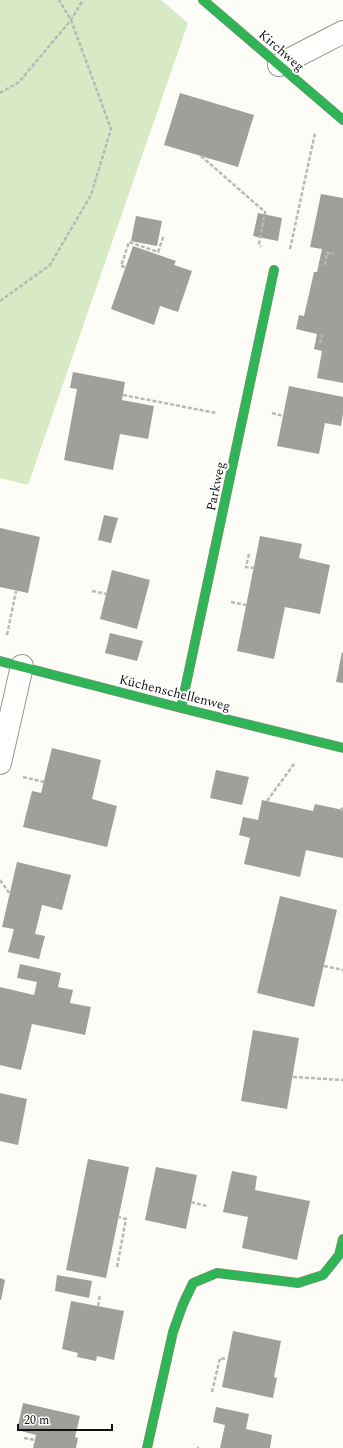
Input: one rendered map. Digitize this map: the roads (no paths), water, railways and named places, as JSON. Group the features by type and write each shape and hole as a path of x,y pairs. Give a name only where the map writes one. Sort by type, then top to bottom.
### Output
{"street":[{"name":"Kirchweg","path":"203,0 343,120"},
{"path":"279,65 343,32"},
{"name":"Parkweg","path":"181,708 274,270"},
{"name":"Küchenschellenweg","path":"1,661 343,748"},
{"path":"0,763 22,666"},
{"path":"147,1448 173,1332 183,1304 193,1283 217,1273 298,1283 323,1275 339,1255 343,1239"}]}
